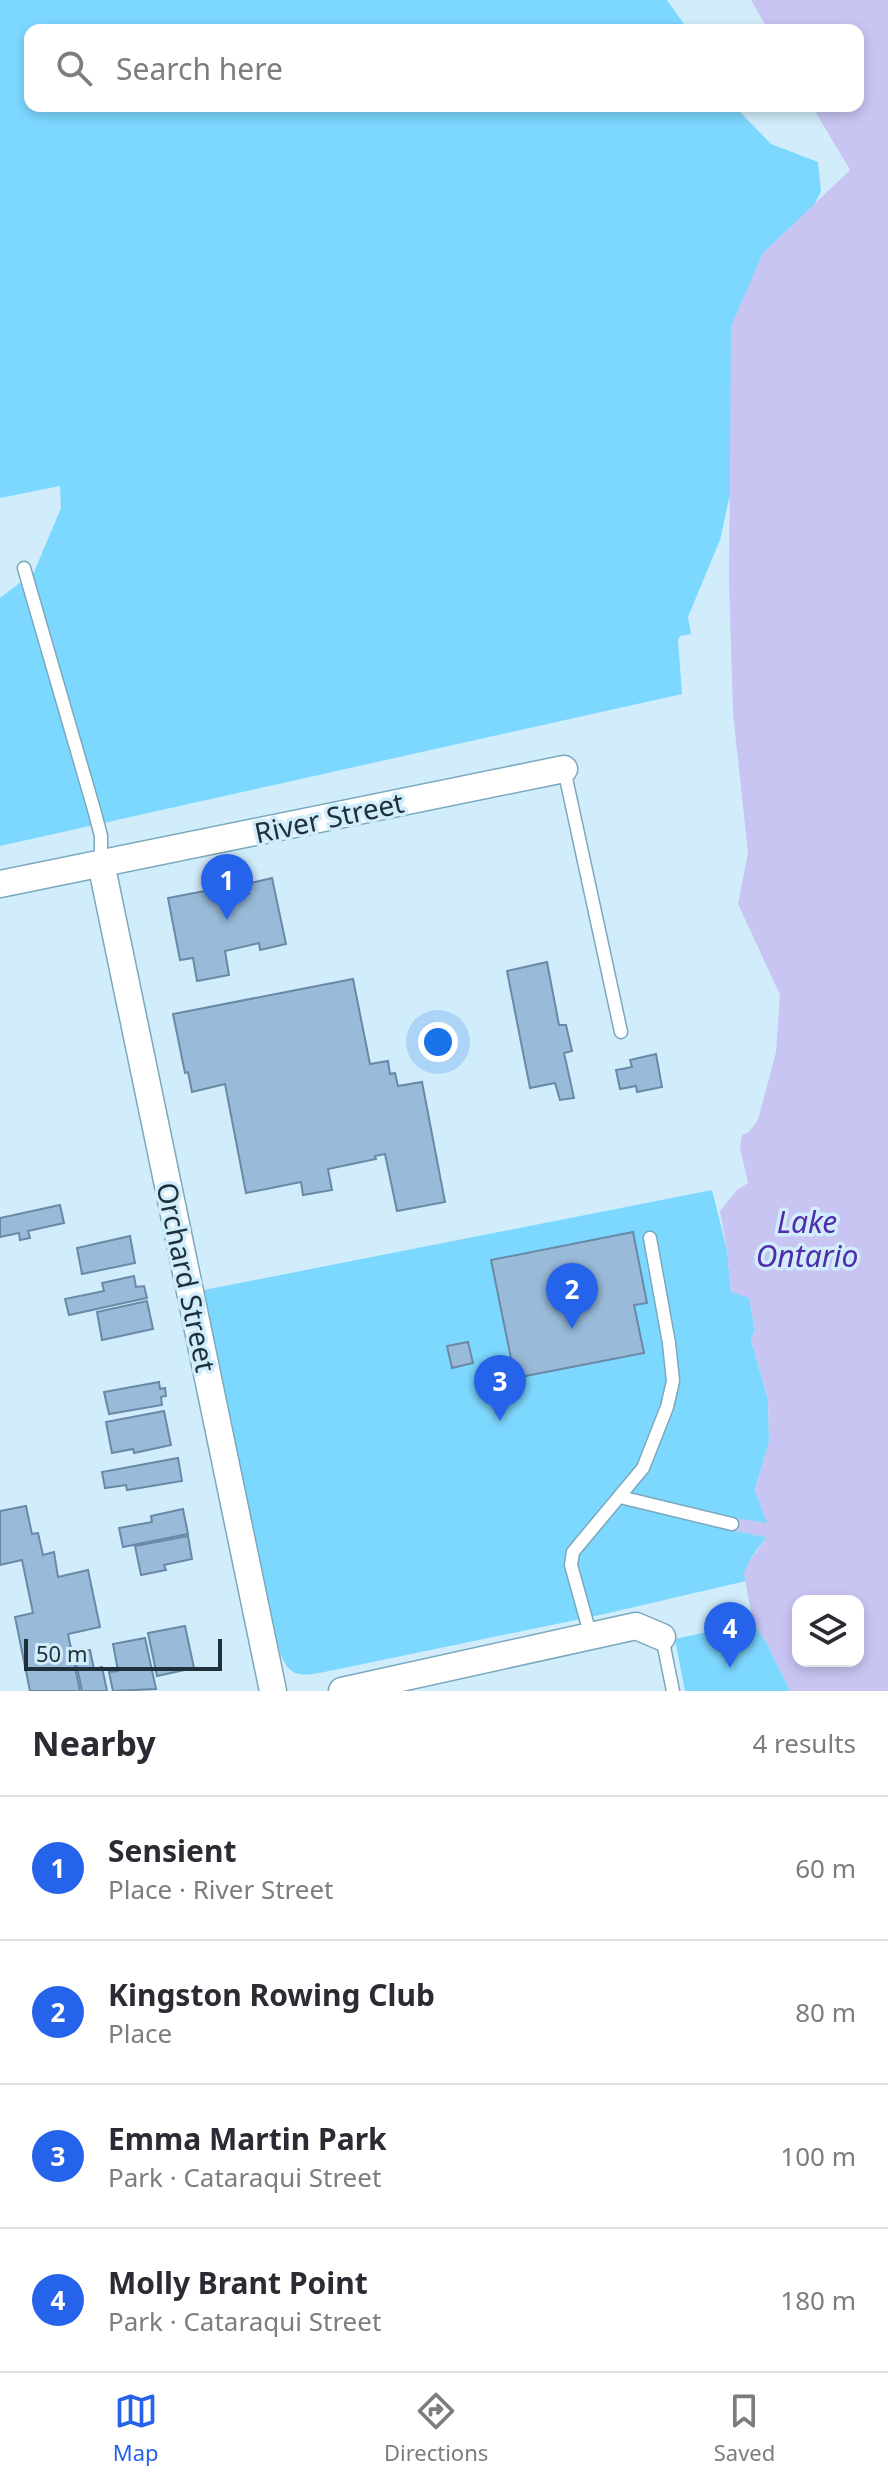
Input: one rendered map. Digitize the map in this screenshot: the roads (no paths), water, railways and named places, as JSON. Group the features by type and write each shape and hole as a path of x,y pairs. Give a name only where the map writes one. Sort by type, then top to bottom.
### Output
{"street":[{"name":"River Street","path":"0,884 564,769"},
{"name":"Orchard Street","path":"101,863 273,1691"},
{"path":"342,1691 636,1626 662,1637"}],"lane":[{"path":"24,568 95,813 101,836 101,863"},
{"path":"564,769 621,1032"},
{"path":"591,1637 571,1565 573,1552 643,1468 659,1434 673,1381 650,1238"},
{"path":"620,1497 732,1524"},
{"path":"662,1637 673,1691"}],"water":[{"name":"Lake Ontario","path":"751,0 888,0 888,1691 790,1691 753,1622 744,1574 748,1563 767,1537 731,1530 733,1518 767,1523 755,1490 769,1442 768,1399 751,1340 755,1330 749,1298 731,1292 720,1211 737,1190 748,1183 740,1148 742,1135 749,1132 758,1120 776,1052 780,995 738,904 748,853 733,713 729,582 731,326 763,253 850,170 816,112 864,112 864,24 765,24"}],"place":[{"name":"Sensient","path":"227,920"},
{"name":"Kingston Rowing Club","path":"572,1329"},
{"name":"Emma Martin Park","path":"500,1421"},
{"name":"Molly Brant Point","path":"730,1668"}]}
